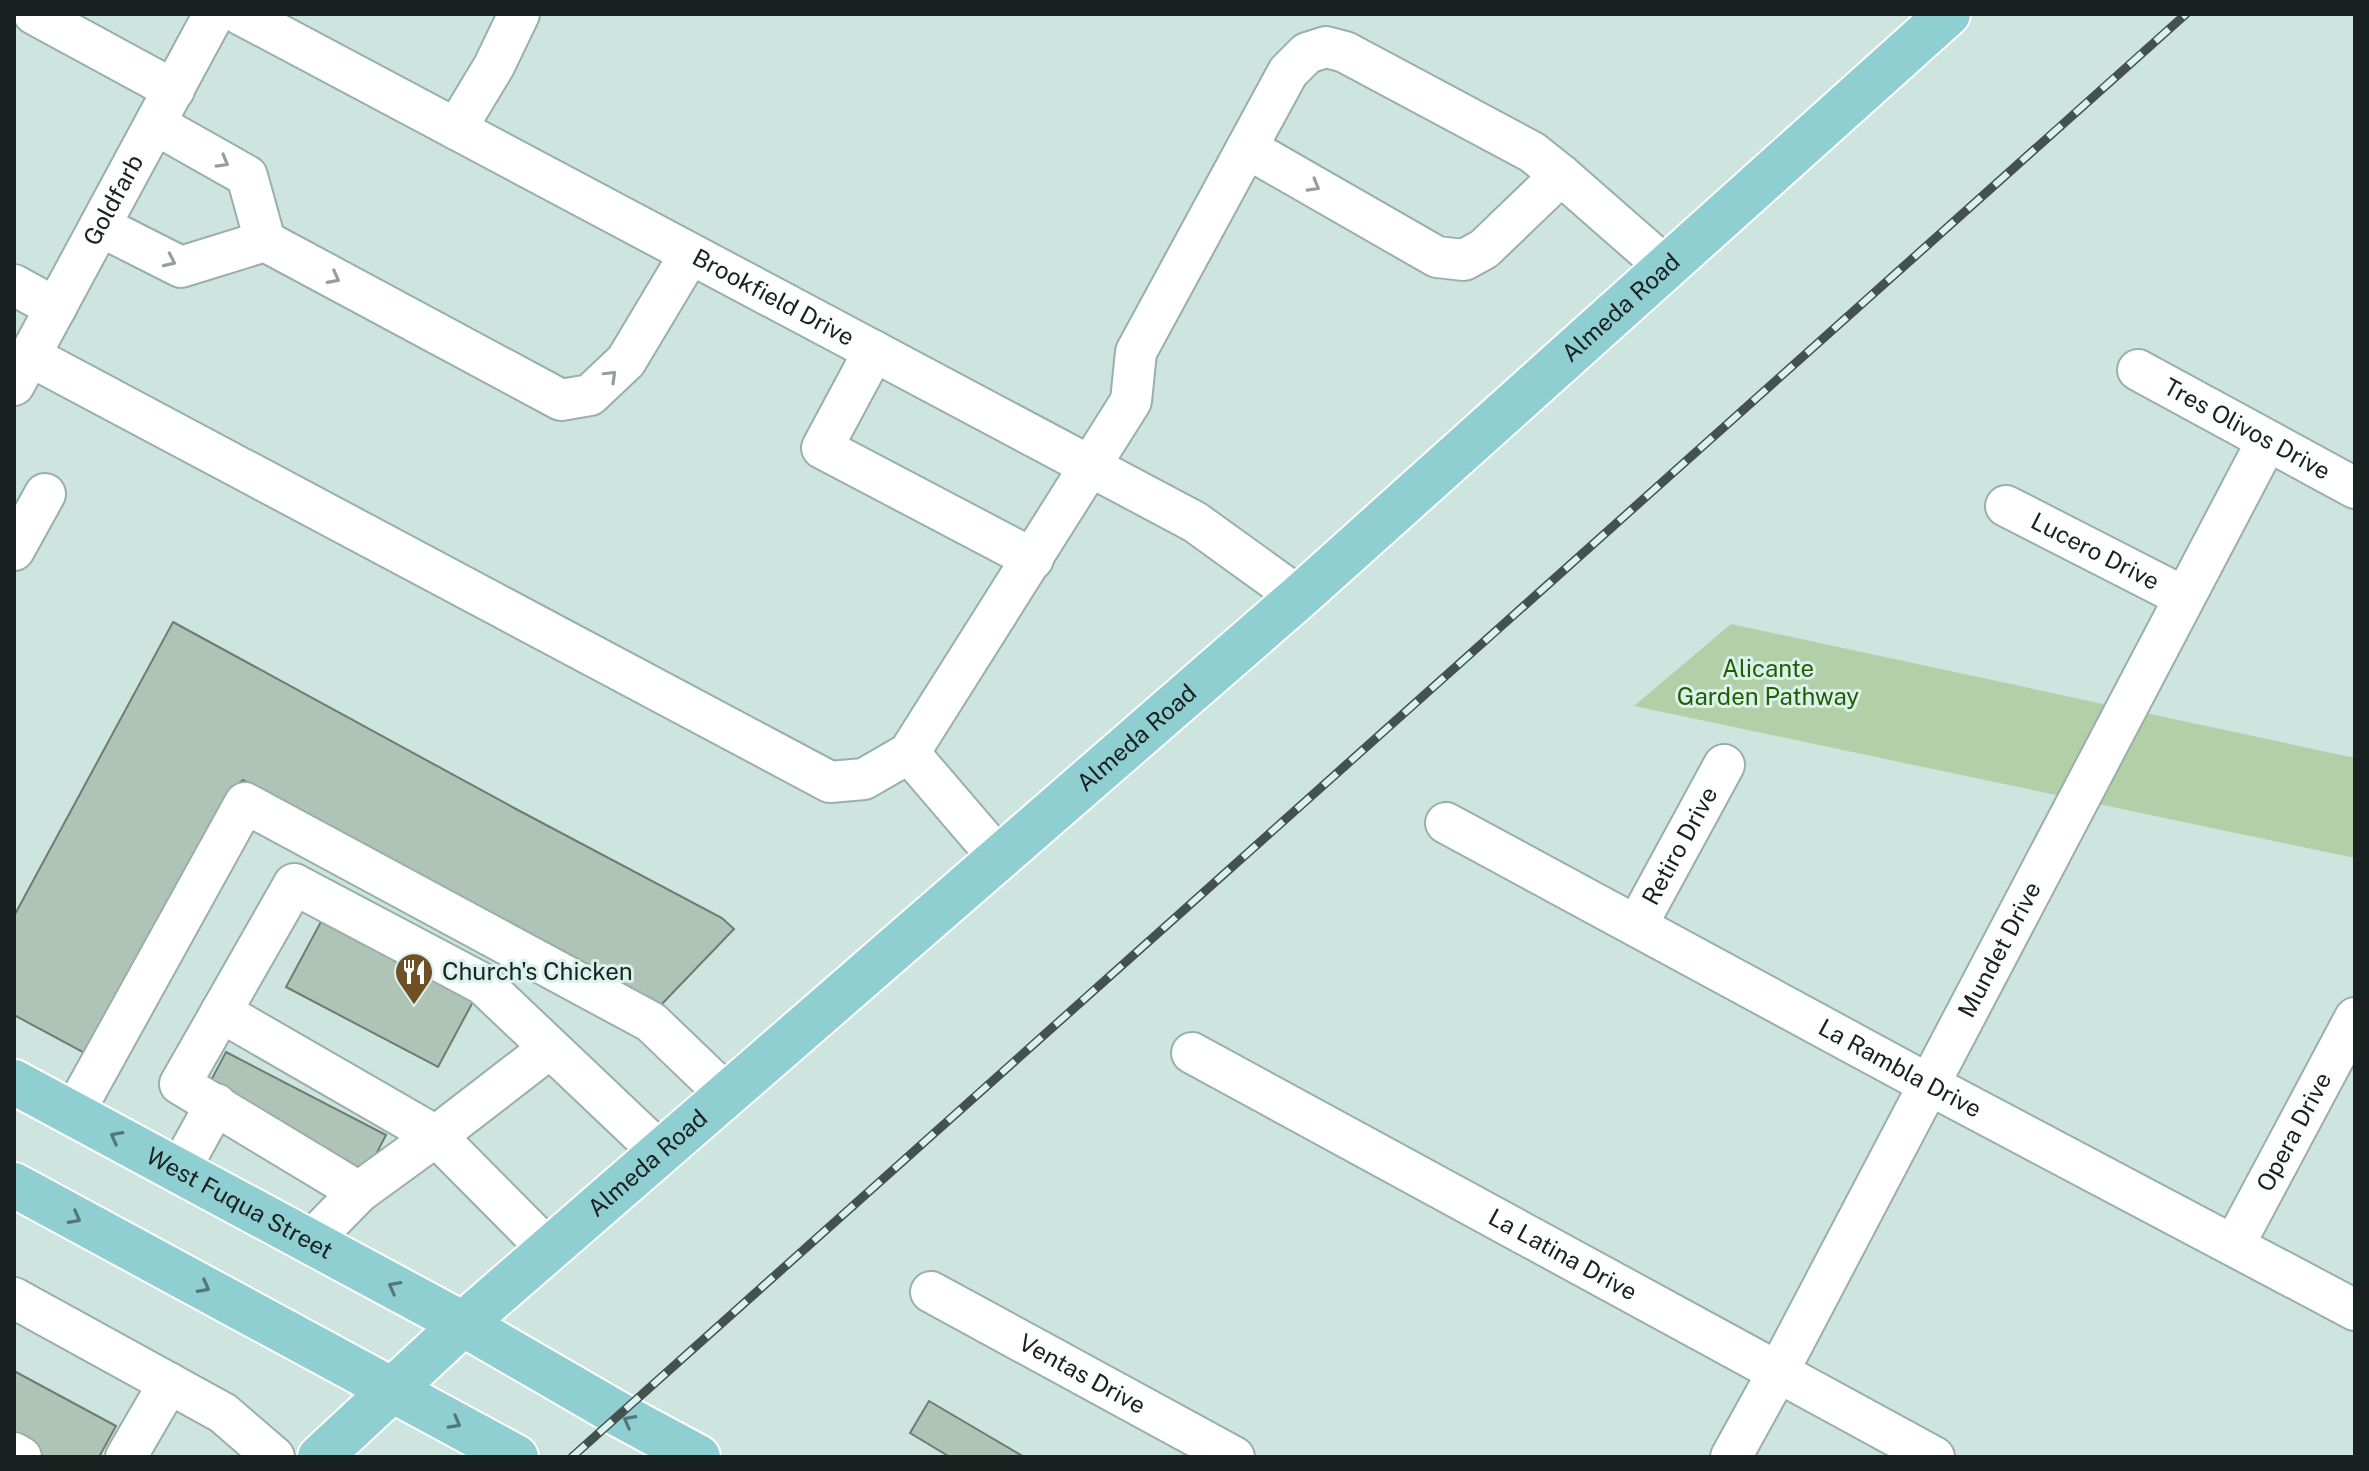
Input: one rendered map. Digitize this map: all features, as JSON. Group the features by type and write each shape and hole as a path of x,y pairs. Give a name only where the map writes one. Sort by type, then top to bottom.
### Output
{"main road":[{"name":"Almeda Road","path":"320,1457 463,1324 1299,597 1948,14"},
{"name":"West Fuqua Street","path":"14,1082 463,1324 698,1457"},
{"path":"14,1185 516,1457"}],"street":[{"path":"34,14 164,107 247,176 265,241"},
{"name":"Goldfarb","path":"22,371 214,14"},
{"name":"Brookfield Drive","path":"240,14 1195,522 1299,597"},
{"path":"456,129 494,66 519,14"},
{"path":"22,371 830,782 864,779 909,753 1131,401 1136,352 1288,72 1307,53 1326,47 1345,52 1532,152 1666,267"},
{"path":"1247,148 1437,257 1464,260 1484,249 1561,175"},
{"path":"100,226 181,267 265,241 561,400 590,395 626,361 690,254"},
{"path":"14,285 56,308"},
{"path":"874,351 822,448 1033,559"},
{"name":"Tres Olivos Drive","path":"2138,370 2355,488"},
{"name":"Mundet Drive","path":"1731,1457 2267,441"},
{"path":"14,550 45,494"},
{"name":"Lucero Drive","path":"2006,506 2184,597"},
{"path":"909,753 999,858"},
{"name":"Retiro Drive","path":"1637,925 1724,765"},
{"path":"73,1114 245,803 651,1022 727,1095"},
{"name":"La Rambla Drive","path":"1446,823 1928,1084 2355,1310"},
{"path":"359,1192 180,1084 294,884 483,984 661,1153"},
{"path":"221,1012 436,1136 549,1250"},
{"name":"Opera Drive","path":"2234,1245 2355,1018"},
{"path":"310,1242 359,1192 550,1048"},
{"name":"La Latina Drive","path":"1192,1053 1934,1457"},
{"path":"179,1171 216,1104"},
{"name":"Ventas Drive","path":"931,1292 1234,1457"},
{"path":"14,1298 223,1413 274,1457"},
{"path":"126,1457 169,1383"},
{"path":"14,1453 21,1457"}],"green space":[{"name":"Alicante Garden Pathway","path":"1731,624 2355,758 2355,858 1634,706"}],"building":[{"path":"173,622 722,918 734,929 660,1006 243,780 235,787 90,1056 14,1015 14,916"},
{"path":"323,918 475,998 438,1067 286,987"},
{"path":"226,1052 386,1135 367,1172 207,1088"},
{"path":"14,1371 116,1426 99,1457 45,1457 14,1440"},
{"path":"929,1401 1024,1457 950,1457 910,1433"}],"railway":[{"path":"572,1457 2186,14"}],"place":[{"name":"Church's Chicken","path":"414,1006"}]}
